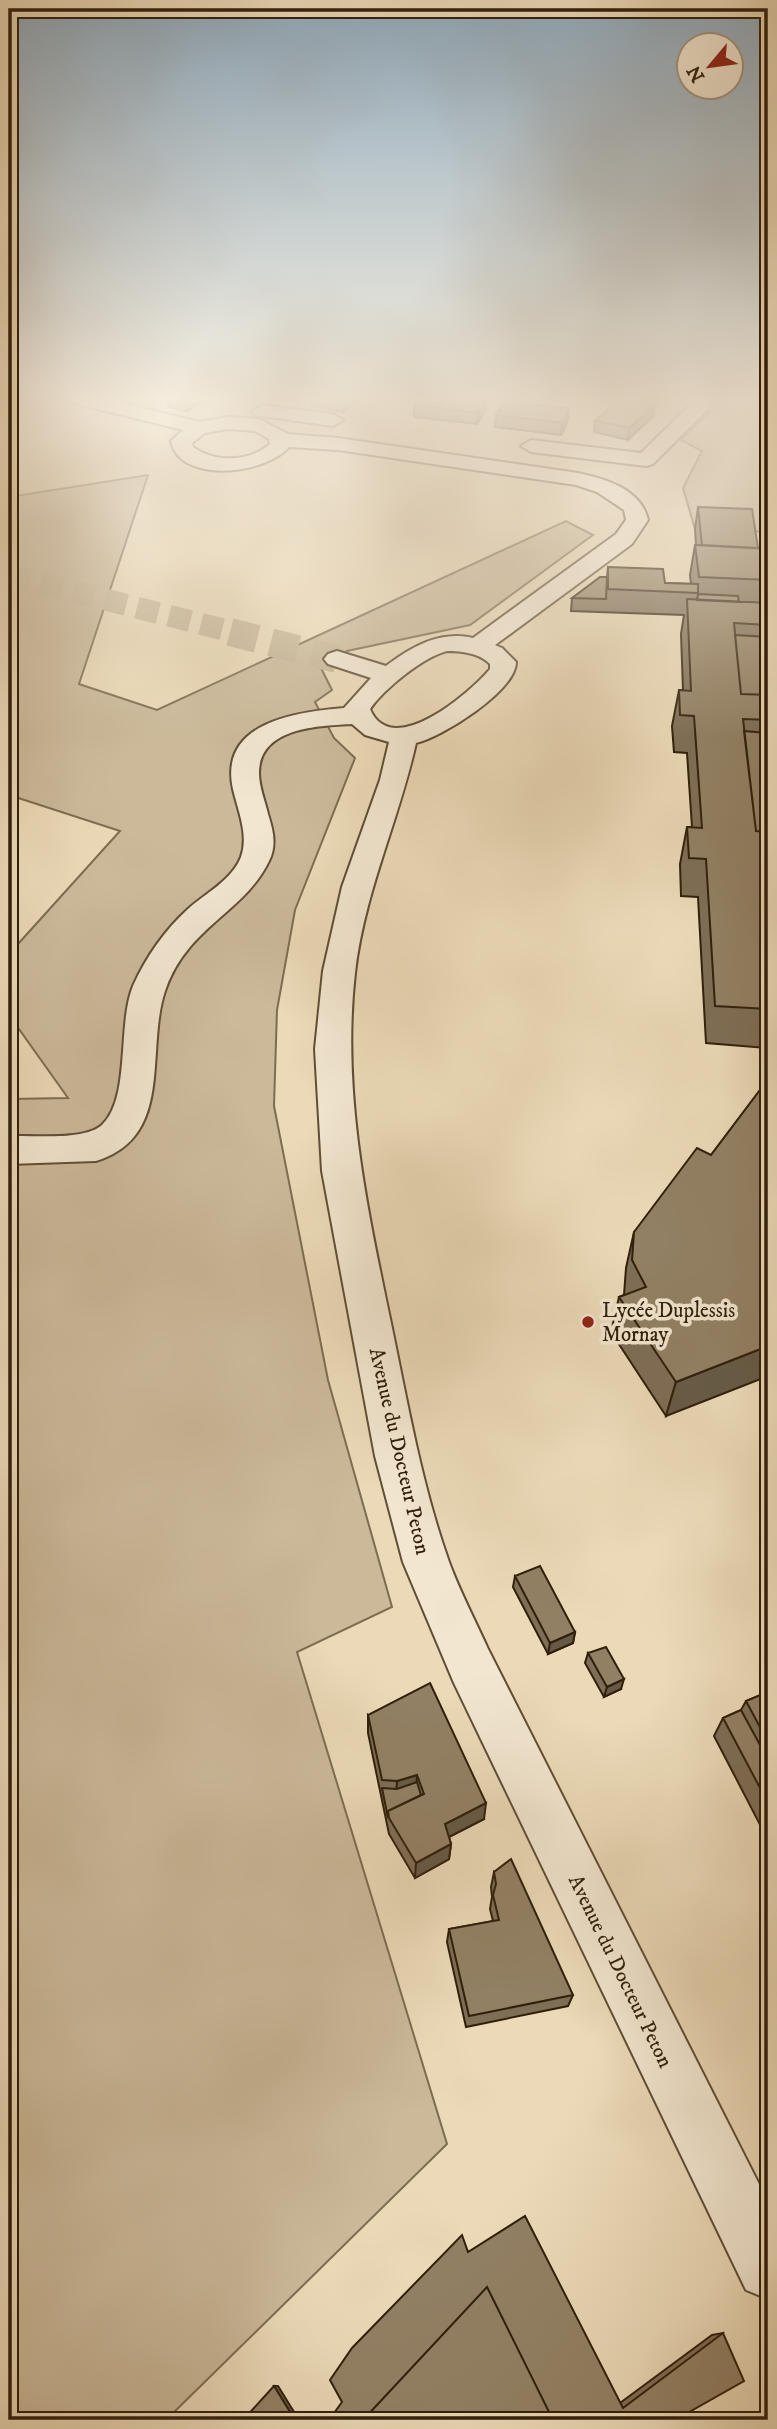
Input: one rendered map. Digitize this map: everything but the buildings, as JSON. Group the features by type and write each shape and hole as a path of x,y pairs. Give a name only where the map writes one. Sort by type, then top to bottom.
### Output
{"street":[{"path":"478,646 624,539 637,520 635,511"},
{"path":"453,643 478,646 493,653 503,662 499,676 437,729 418,736 404,737 376,730 359,716 357,709 365,697 428,649 453,643"},
{"path":"337,659 391,676"},
{"path":"9,1150 96,1147 109,1141 130,1117 136,1100 140,1017 161,961 200,915 249,871 261,845 245,778 245,765 252,750 279,728 297,721 359,716"},
{"name":"Avenue du Docteur Peton","path":"404,737 394,780 357,887 339,971 332,1049 341,1171 397,1456 426,1562 471,1666 768,2268"}],"shaded area":[{"path":"9,511 136,511 79,684 157,710 566,521 593,535 470,625 347,651 321,668 332,690 315,702 334,738 355,758 295,910 277,1010 274,1106 328,1380 392,1607 297,1652 447,2144 166,2420 9,2420 9,1099 68,1098 9,1015 9,954 120,831 9,795"},
{"path":"690,511 768,511 768,532 695,529"}],"tunnel":[{"path":"9,575 237,633"},
{"path":"230,632 337,659"}],"place":[{"name":"Lycée Duplessis Mornay","path":"588,1322"}]}
